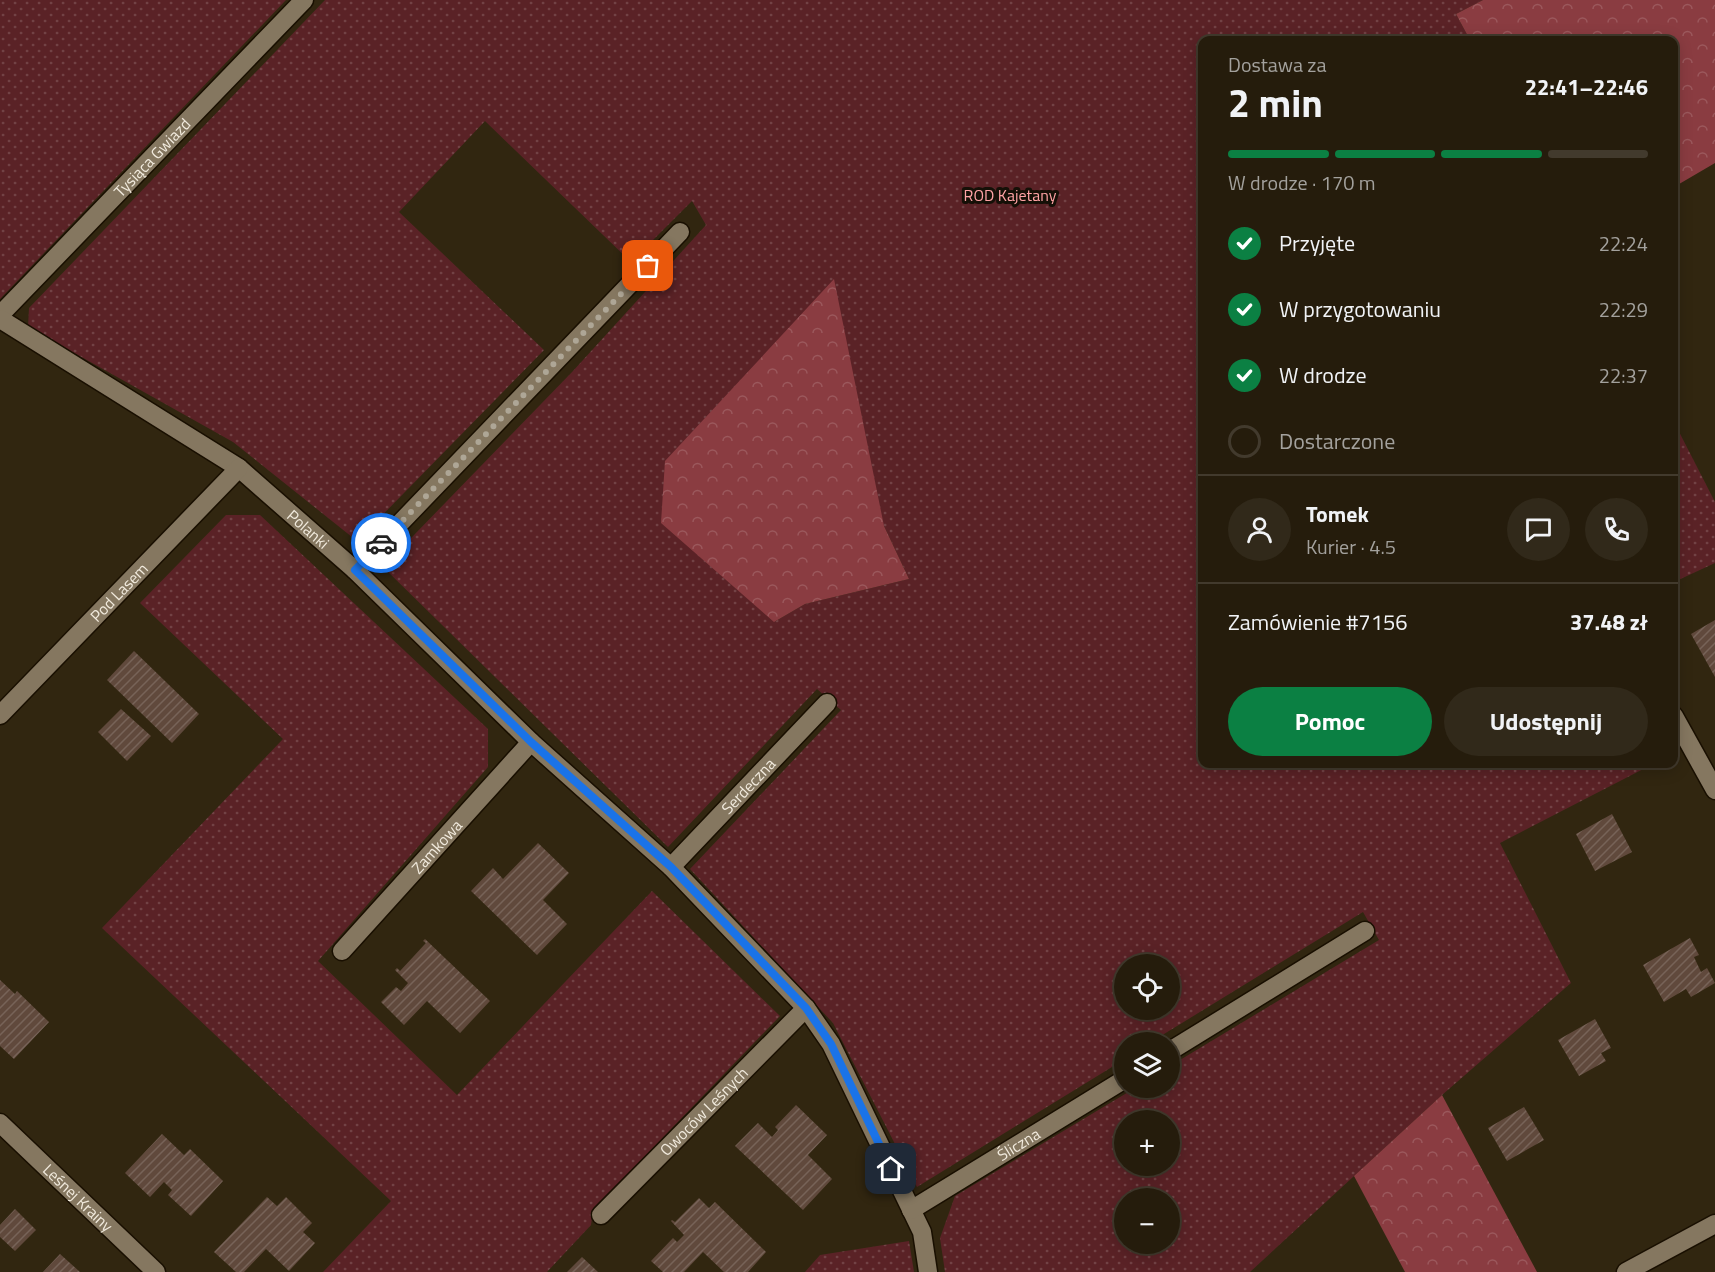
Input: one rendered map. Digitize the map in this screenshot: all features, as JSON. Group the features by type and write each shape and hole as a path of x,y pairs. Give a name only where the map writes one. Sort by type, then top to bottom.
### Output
{"street":[{"name":"Tysiąca Gwiazd","path":"0,315 304,0"},
{"path":"355,570 680,232"},
{"name":"Polanki","path":"0,319 239,468 355,570 531,742 671,867 806,1008 831,1044 922,1232 928,1272"},
{"name":"Pod Lasem","path":"0,716 239,468"},
{"name":"Serdeczna","path":"671,867 827,703"},
{"path":"1678,723 1715,790"},
{"name":"Zamkowa","path":"342,951 531,742"},
{"path":"1180,1045 1365,930"},
{"name":"Owoców Leśnych","path":"601,1215 806,1008"},
{"name":"Śliczna","path":"912,1210 1114,1085"},
{"name":"Leśnej Krainy","path":"0,1123 156,1272"},
{"path":"1626,1272 1715,1224"}],"green space":[{"path":"0,0 286,0 0,299"},
{"name":"ROD Kajetany","path":"325,0 1483,0 1456,14 1468,36 1198,36 1198,768 1645,768 1500,843 1571,983 1442,1095 1250,1272 945,1272 940,1238 955,1196 1118,1098 1180,1098 1180,1060 1379,940 1363,912 1167,1032 1114,1032 1114,1066 917,1187 833,1023 690,869 841,710 817,689 668,847 383,567 573,371 706,225 692,201 631,262 485,121 399,212 544,350 357,541 233,442 28,327 29,308","holes":["884,526 909,579 805,604 774,622"]},
{"path":"1483,0 1715,0 1715,163 1678,185 1678,36 1468,36 1456,14"},
{"path":"834,279 884,526 909,579 805,604 774,622 661,523 665,461"},
{"path":"1678,430 1715,502 1715,563 1678,580"},
{"path":"226,515 260,515 488,729 488,767 318,961 457,1095 652,891 780,1016 593,1210 591,1225 547,1272 323,1272 391,1201 102,928 283,739 140,603"},
{"path":"1442,1095 1537,1272 1405,1272 1354,1176"},
{"path":"909,1241 914,1272 805,1272 820,1255"}],"building":[{"path":"1715,620 1715,677 1691,634"},
{"path":"134,651 199,714 172,743 107,680"},
{"path":"121,709 151,736 127,761 98,732"},
{"path":"1612,814 1632,852 1595,871 1576,834"},
{"path":"538,843 569,873 543,900 567,924 537,955 471,891 493,868 503,879"},
{"path":"1690,938 1699,955 1694,957 1701,972 1707,968 1715,983 1691,997 1686,989 1664,1002 1643,965"},
{"path":"425,939 490,1001 460,1033 427,1001 404,1025 381,1002 396,987 401,991 408,983 395,970 397,968 400,971 426,943 423,941"},
{"path":"0,980 15,994 17,991 49,1022 14,1059 0,1046"},
{"path":"1595,1019 1611,1048 1601,1053 1606,1061 1579,1076 1558,1040"},
{"path":"796,1105 827,1135 808,1155 832,1179 803,1210 735,1146 758,1123 772,1137 778,1130 775,1127"},
{"path":"1524,1107 1544,1140 1507,1161 1488,1128"},
{"path":"162,1134 184,1155 190,1149 223,1181 191,1216 168,1195 172,1190 164,1182 150,1197 125,1173"},
{"path":"267,1197 277,1206 286,1197 312,1223 303,1232 315,1243 289,1271 266,1249 244,1272 236,1272 214,1252"},
{"path":"699,1198 709,1208 715,1202 766,1252 748,1272 724,1272 703,1252 684,1272 663,1272 651,1261 673,1238 677,1242 684,1235 671,1221 675,1222"},
{"path":"15,1209 36,1230 15,1251 0,1237 0,1225"},
{"path":"60,1254 80,1272 43,1272"},
{"path":"582,1257 598,1272 567,1272"}],"way so far":[{"path":"381,543 648,266"}],"route":[{"path":"381,543 355,570 531,742 671,867 806,1008 831,1044 891,1169"}]}
